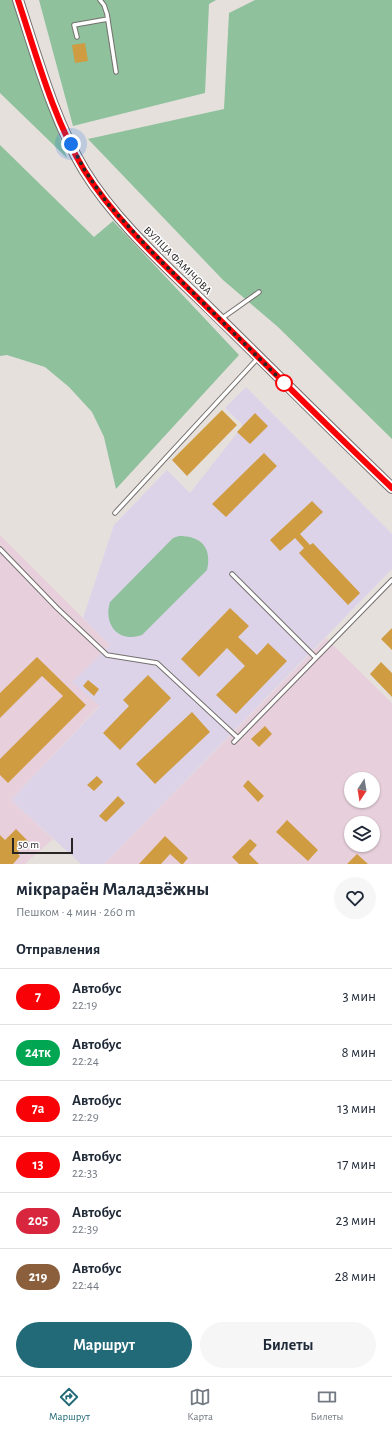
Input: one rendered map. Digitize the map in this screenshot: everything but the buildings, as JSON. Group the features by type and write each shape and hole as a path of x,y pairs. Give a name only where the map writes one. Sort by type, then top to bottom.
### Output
{"main road":[{"name":"ВУЛІЦА ФАМІЧОВА","path":"18,0 49,93 65,131 84,169 107,203 153,253 325,424 392,488"}],"lane":[{"path":"100,0 104,5 108,19 116,72"},
{"path":"77,37 74,25 108,19"},
{"path":"220,319 258,292"},
{"path":"115,513 259,357"},
{"path":"0,549 57,608 107,655 157,663 238,738"},
{"path":"232,574 316,658"},
{"path":"234,742 392,580"}],"shaded area":[{"path":"246,387 392,534 392,569 104,864 81,864 11,800 100,706 72,682 110,645 83,618 114,525 167,470 190,493 241,428 242,424 225,408"},
{"path":"0,535 110,645 73,682 100,705 11,800 53,839 25,864 0,864"},
{"path":"326,638 392,703 392,864 104,864"}],"green space":[{"path":"0,0 12,0 67,158 0,93"},
{"path":"39,0 216,0 209,4 205,93 73,126"},
{"path":"255,0 392,0 392,439 278,327 223,280 88,139 224,109 229,13"},
{"path":"0,145 94,237 113,221 239,355 116,489 104,437 92,412 69,387 45,367 7,355 0,356"},
{"path":"179,536 194,538 204,545 208,555 207,570 142,635 134,637 120,634 111,625 108,610 110,602 173,538"}],"bus line":[{"name":"7","path":"18,0 49,93 65,131 84,169 107,203 153,253 325,424 392,488"}],"route":[{"path":"71,144 84,169 107,203 153,253 284,383"}]}
